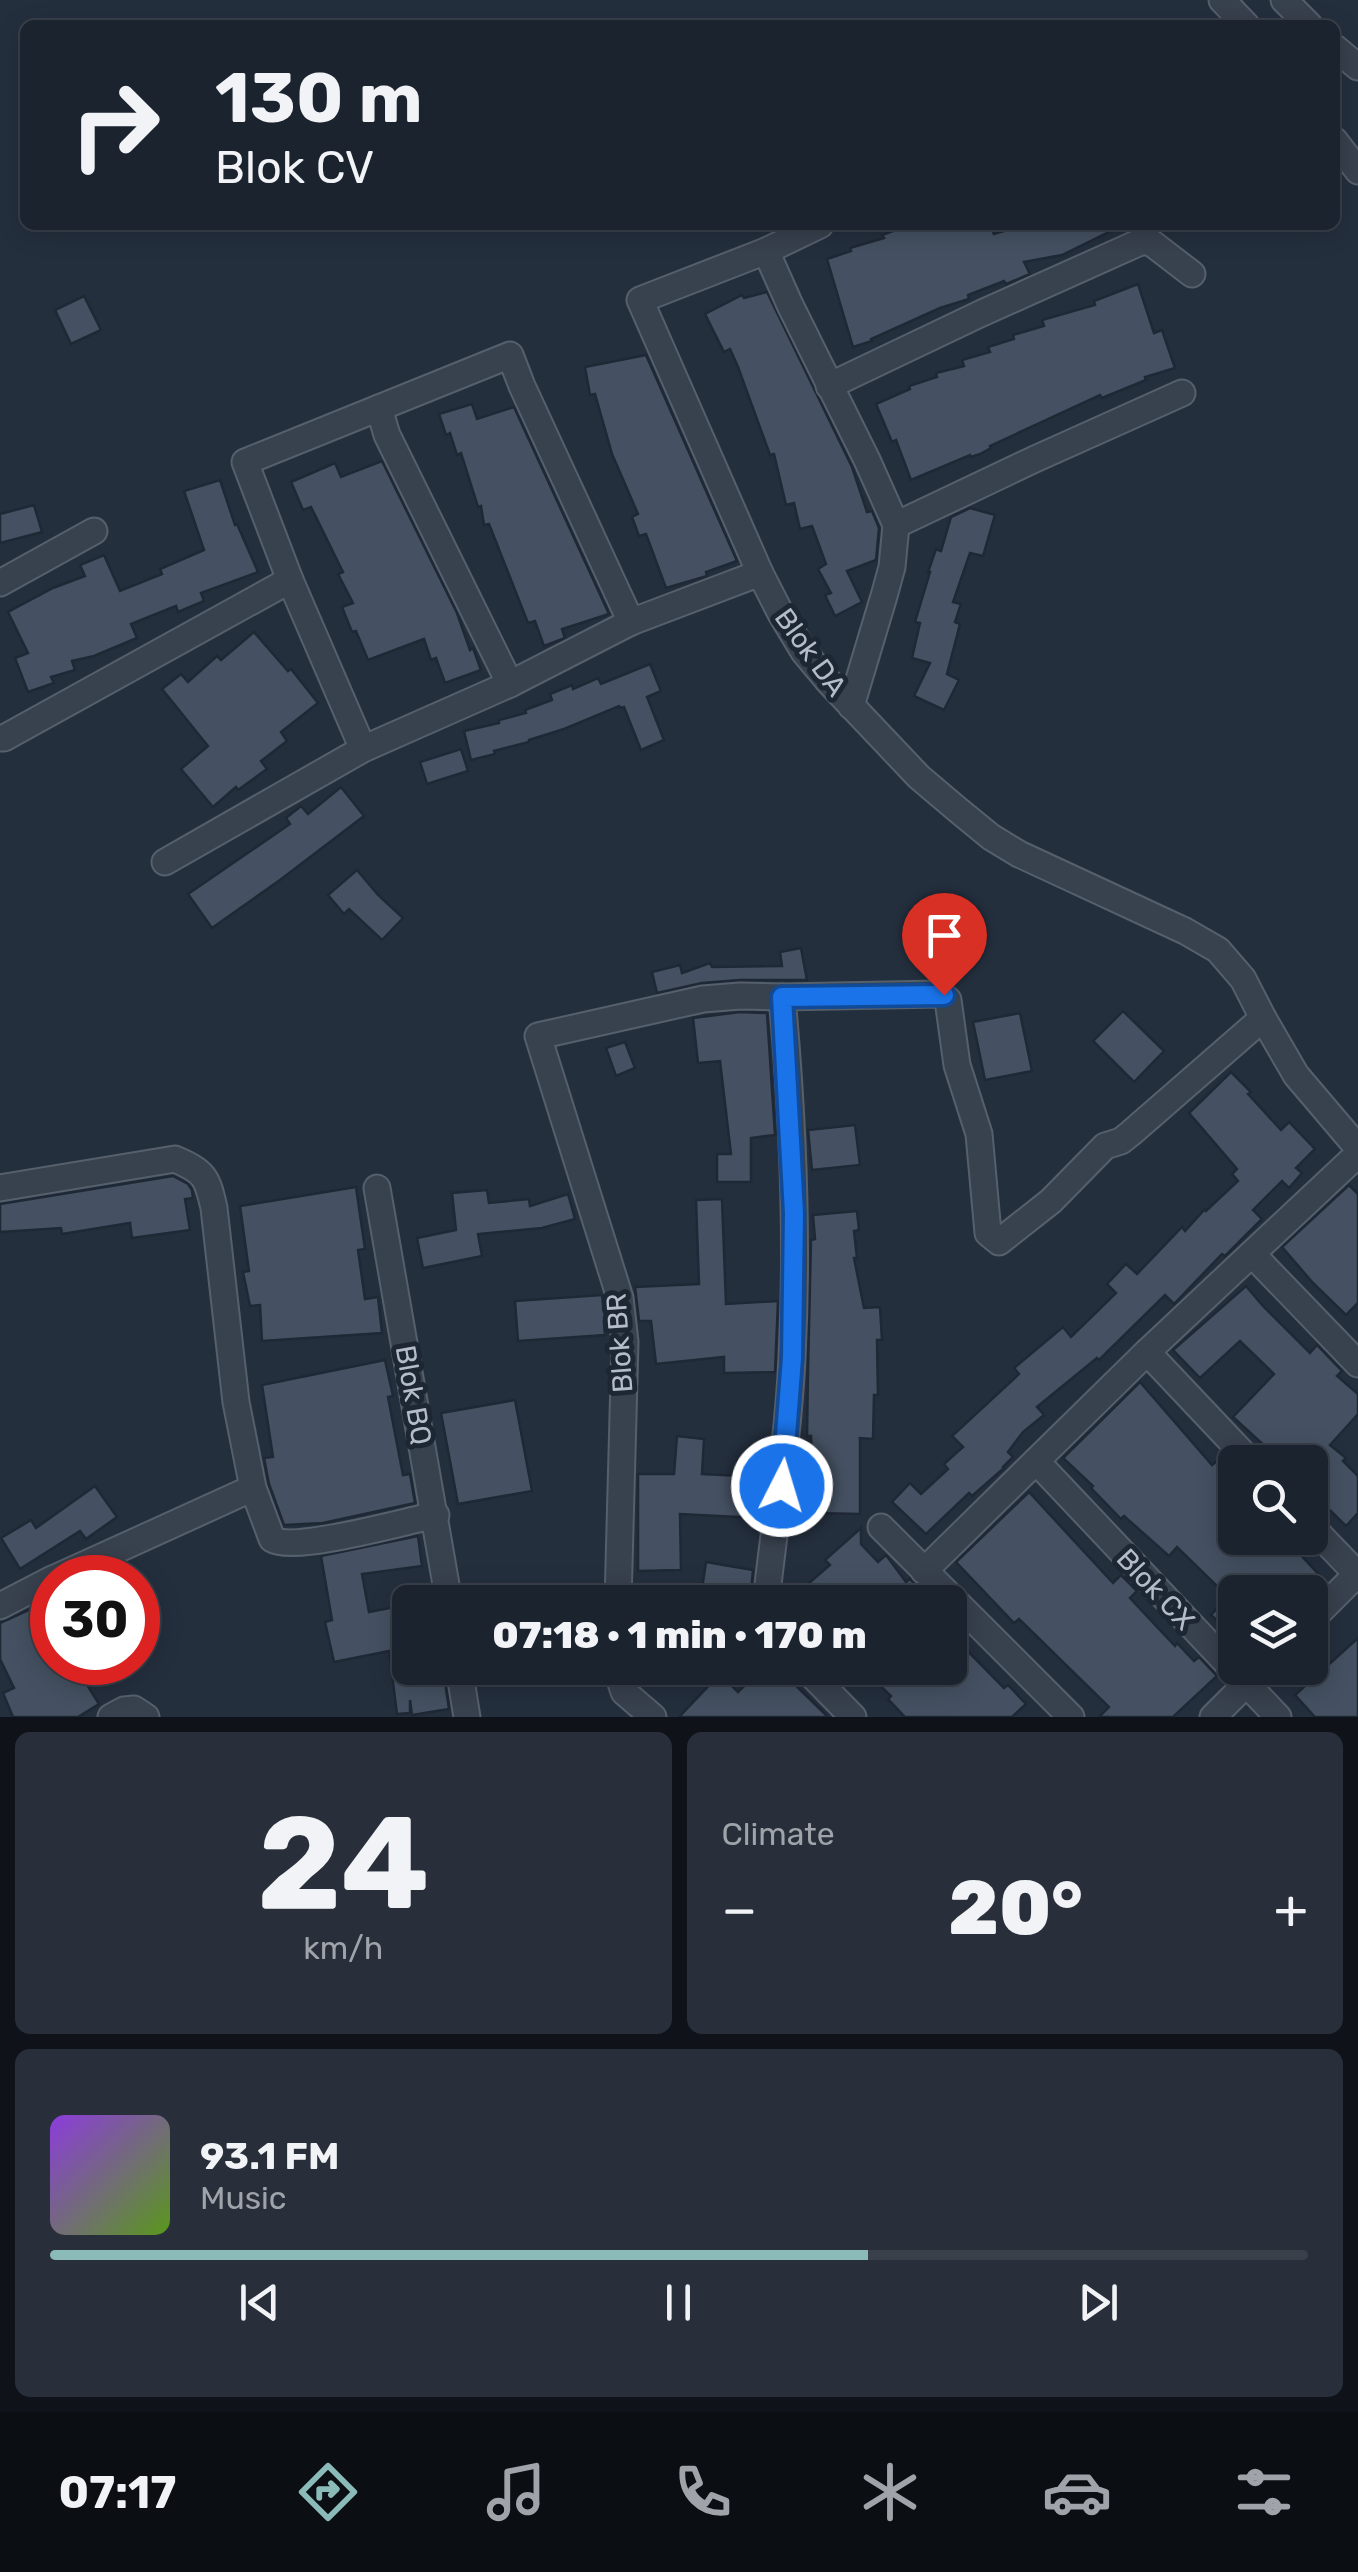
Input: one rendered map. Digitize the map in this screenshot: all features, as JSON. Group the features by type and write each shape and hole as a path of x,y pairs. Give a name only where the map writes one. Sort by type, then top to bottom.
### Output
{"street":[{"path":"1222,0 1241,20"},
{"path":"1284,0 1304,20"},
{"path":"1340,148 1358,171"},
{"path":"810,230 766,251 896,525 892,567 851,706"},
{"path":"829,386 1138,243 1150,240 1192,274"},
{"name":"Blok DA","path":"766,251 640,300 760,573 804,652 919,777 991,836 1019,854 1185,930 1218,950 1244,979 1296,1075 1358,1151"},
{"path":"362,749 245,462 510,355 631,622"},
{"path":"896,525 1182,394"},
{"path":"379,408 387,435 510,684"},
{"path":"0,583 94,531"},
{"path":"165,862 362,749 510,684 631,622 760,573"},
{"path":"0,738 290,580"},
{"path":"768,1585 782,1486 792,1358 794,1213 782,997 944,995 958,1065 980,1134 988,1233 998,1242 1052,1201 1105,1146 1121,1141 1169,1103 1262,1018"},
{"name":"Blok BR","path":"619,1585 626,1342 620,1298 538,1036 704,1000 782,997"},
{"path":"924,1571 1358,1151"},
{"path":"0,1188 175,1160 195,1168 207,1178 214,1208 236,1402 253,1488 272,1539 277,1543 329,1539 436,1514"},
{"name":"Blok BQ","path":"378,1188 446,1585"},
{"path":"1252,1254 1358,1364"},
{"path":"1147,1352 1235,1445"},
{"name":"Blok CX","path":"1036,1461 1218,1640"},
{"path":"105,1555 253,1488"},
{"path":"882,1528 1071,1717"},
{"path":"1328,1543 1358,1574 1328,1603"},
{"path":"0,1606 30,1590"},
{"path":"462,1685 467,1717"},
{"path":"624,1685 653,1717"},
{"path":"822,1685 853,1717"},
{"path":"1212,1717 1245,1685"},
{"name":"Blok CX","path":"1259,1685 1278,1717"},
{"path":"111,1717 134,1709 146,1717"}],"building":[{"path":"896,230 992,230 994,234 1007,230 1113,230 1062,255 1024,262 1030,274 968,295 969,299 853,347 827,259 884,238 882,235"},
{"path":"1138,284 1154,333 1162,330 1175,368 1145,377 1146,380 1102,398 1100,395 980,454 911,480 896,440 892,442 876,404 910,389 909,386 937,377 936,373 964,366 962,360 990,352 988,347 1014,339 1013,335 1044,326 1042,320 1095,305 1094,301"},
{"path":"767,292 852,467 867,512 872,511 879,528 876,560 847,571 862,602 835,616 825,595 831,593 818,569 826,564 812,526 800,529 794,503 786,505 774,454 770,455 738,367 730,349 724,352 705,314 742,295 744,298"},
{"path":"84,296 101,330 71,344 55,310"},
{"path":"646,355 737,561 706,572 707,576 666,588 646,534 639,536 632,517 638,514 612,454 595,394 590,395 585,367"},
{"path":"472,404 477,419 514,407 609,614 562,629 565,638 544,646 535,621 528,623 489,524 484,525 461,453 457,455 439,414"},
{"path":"382,461 481,670 445,683 424,639 368,660 356,631 352,632 342,607 353,603 338,574 343,572 311,507 303,510 291,482 335,463 341,477"},
{"path":"220,480 235,525 258,572 201,593 204,601 178,612 176,606 131,624 137,638 72,661 75,670 51,677 54,683 28,692 15,658 28,653 8,612 85,576 80,565 104,555 120,591 162,574 160,569 204,550 184,491"},
{"path":"34,505 42,532 0,543 0,514"},
{"path":"970,508 995,515 983,556 970,553 953,602 961,604 955,622 960,624 947,674 959,680 944,710 914,696 930,663 912,658 920,623 915,622 928,572 936,549 941,551 951,517"},
{"path":"254,632 318,703 281,732 287,741 261,761 267,769 238,790 236,787 213,807 181,769 208,746 162,689 181,674 188,682 217,656 221,660"},
{"path":"650,664 661,691 647,697 664,740 641,750 624,707 619,706 471,760 464,731 526,713 525,710 552,700 550,694 572,685 573,689 598,678 601,684"},
{"path":"461,749 468,771 427,784 420,762"},
{"path":"341,787 364,816 212,928 188,894 290,824 286,818 301,806 308,814"},
{"path":"357,870 403,918 382,940 349,909 344,914 328,895"},
{"path":"801,948 807,980 702,983 657,993 652,972 680,965 682,973 710,963 712,967 782,966 780,952"},
{"path":"1123,1011 1164,1051 1134,1082 1093,1041"},
{"path":"767,1013 775,1135 751,1138 751,1182 717,1182 717,1154 731,1154 720,1061 698,1063 693,1018"},
{"path":"1020,1013 1032,1071 985,1080 973,1022"},
{"path":"625,1042 635,1068 616,1076 606,1048"},
{"path":"1231,1072 1281,1130 1289,1122 1315,1149 1296,1168 1302,1173 1289,1188 1282,1181 1253,1210 1262,1219 1174,1304 1165,1295 1099,1360 1037,1407 1044,1415 1023,1432 1008,1452 1013,1457 1004,1468 972,1496 969,1493 926,1534 892,1502 910,1483 921,1494 948,1469 944,1464 963,1447 952,1436 1019,1374 1014,1368 1063,1327 1071,1337 1116,1293 1107,1284 1126,1264 1137,1274 1182,1227 1185,1231 1238,1181 1232,1174 1237,1169 1189,1113"},
{"path":"855,1125 860,1165 812,1170 808,1130"},
{"path":"173,1176 192,1190 193,1198 185,1199 190,1230 132,1238 130,1223 62,1234 61,1228 0,1232 0,1204"},
{"path":"1349,1185 1358,1194 1358,1303 1346,1315 1282,1247"},
{"path":"356,1187 365,1249 358,1250 365,1299 378,1297 382,1333 262,1341 260,1305 250,1306 243,1272 249,1271 240,1206"},
{"path":"487,1190 489,1203 529,1199 530,1206 568,1194 575,1219 542,1228 478,1234 482,1256 423,1268 417,1238 456,1230 452,1193"},
{"path":"722,1199 726,1304 778,1301 775,1372 724,1373 724,1357 656,1364 651,1321 639,1321 635,1287 699,1284 696,1200"},
{"path":"857,1211 859,1230 854,1231 854,1258 864,1308 880,1307 882,1340 877,1340 878,1395 874,1395 873,1439 860,1438 860,1514 813,1513 811,1436 807,1436 813,1215"},
{"path":"1246,1286 1310,1353 1317,1345 1342,1371 1337,1376 1358,1394 1358,1414 1330,1445 1346,1458 1343,1461 1358,1476 1358,1513 1346,1526 1328,1508 1328,1445 1263,1445 1233,1417 1274,1374 1240,1341 1200,1378 1173,1350"},
{"path":"602,1295 605,1335 518,1341 515,1301"},
{"path":"385,1360 403,1475 410,1474 415,1503 323,1523 284,1525 264,1458 273,1457 262,1385"},
{"path":"1140,1382 1212,1465 1218,1460 1218,1555 1301,1555 1319,1575 1218,1575 1218,1587 1177,1547 1169,1556 1124,1516 1121,1519 1063,1458"},
{"path":"515,1400 532,1491 458,1504 441,1413"},
{"path":"677,1436 704,1439 702,1474 764,1477 760,1518 680,1514 681,1570 638,1571 638,1474 674,1474"},
{"path":"95,1486 117,1517 86,1539 80,1531 42,1555 30,1555 30,1563 20,1569 1,1538 31,1520 36,1528"},
{"path":"1029,1492 1113,1583 1121,1575 1137,1591 1130,1598 1175,1646 1177,1643 1194,1661 1199,1657 1217,1676 1173,1717 1099,1717 1109,1707 1019,1619 1014,1623 956,1562"},
{"path":"861,1528 861,1544 878,1562 886,1555 906,1582 910,1579 916,1585 807,1585 830,1565 825,1560"},
{"path":"418,1536 422,1566 362,1574 369,1612 392,1608 392,1675 389,1651 334,1662 325,1622 332,1620 321,1556"},
{"path":"706,1562 753,1570 752,1585 703,1585"},
{"path":"30,1609 30,1685 87,1685 99,1704 78,1717 13,1717 3,1693 14,1688 0,1659 0,1623"},
{"path":"1358,1638 1358,1717 1315,1717 1295,1695 1306,1685 1328,1685 1328,1665"},
{"path":"967,1650 1026,1704 1012,1717 905,1717 888,1699 891,1696 879,1685 967,1685"},
{"path":"393,1685 445,1685 449,1709 412,1715 410,1700 410,1713 397,1714"},
{"path":"710,1685 731,1685 738,1692 745,1685 795,1685 828,1717 679,1717"}],"route":[{"path":"782,1486 792,1358 794,1213 782,997 944,995"}]}
